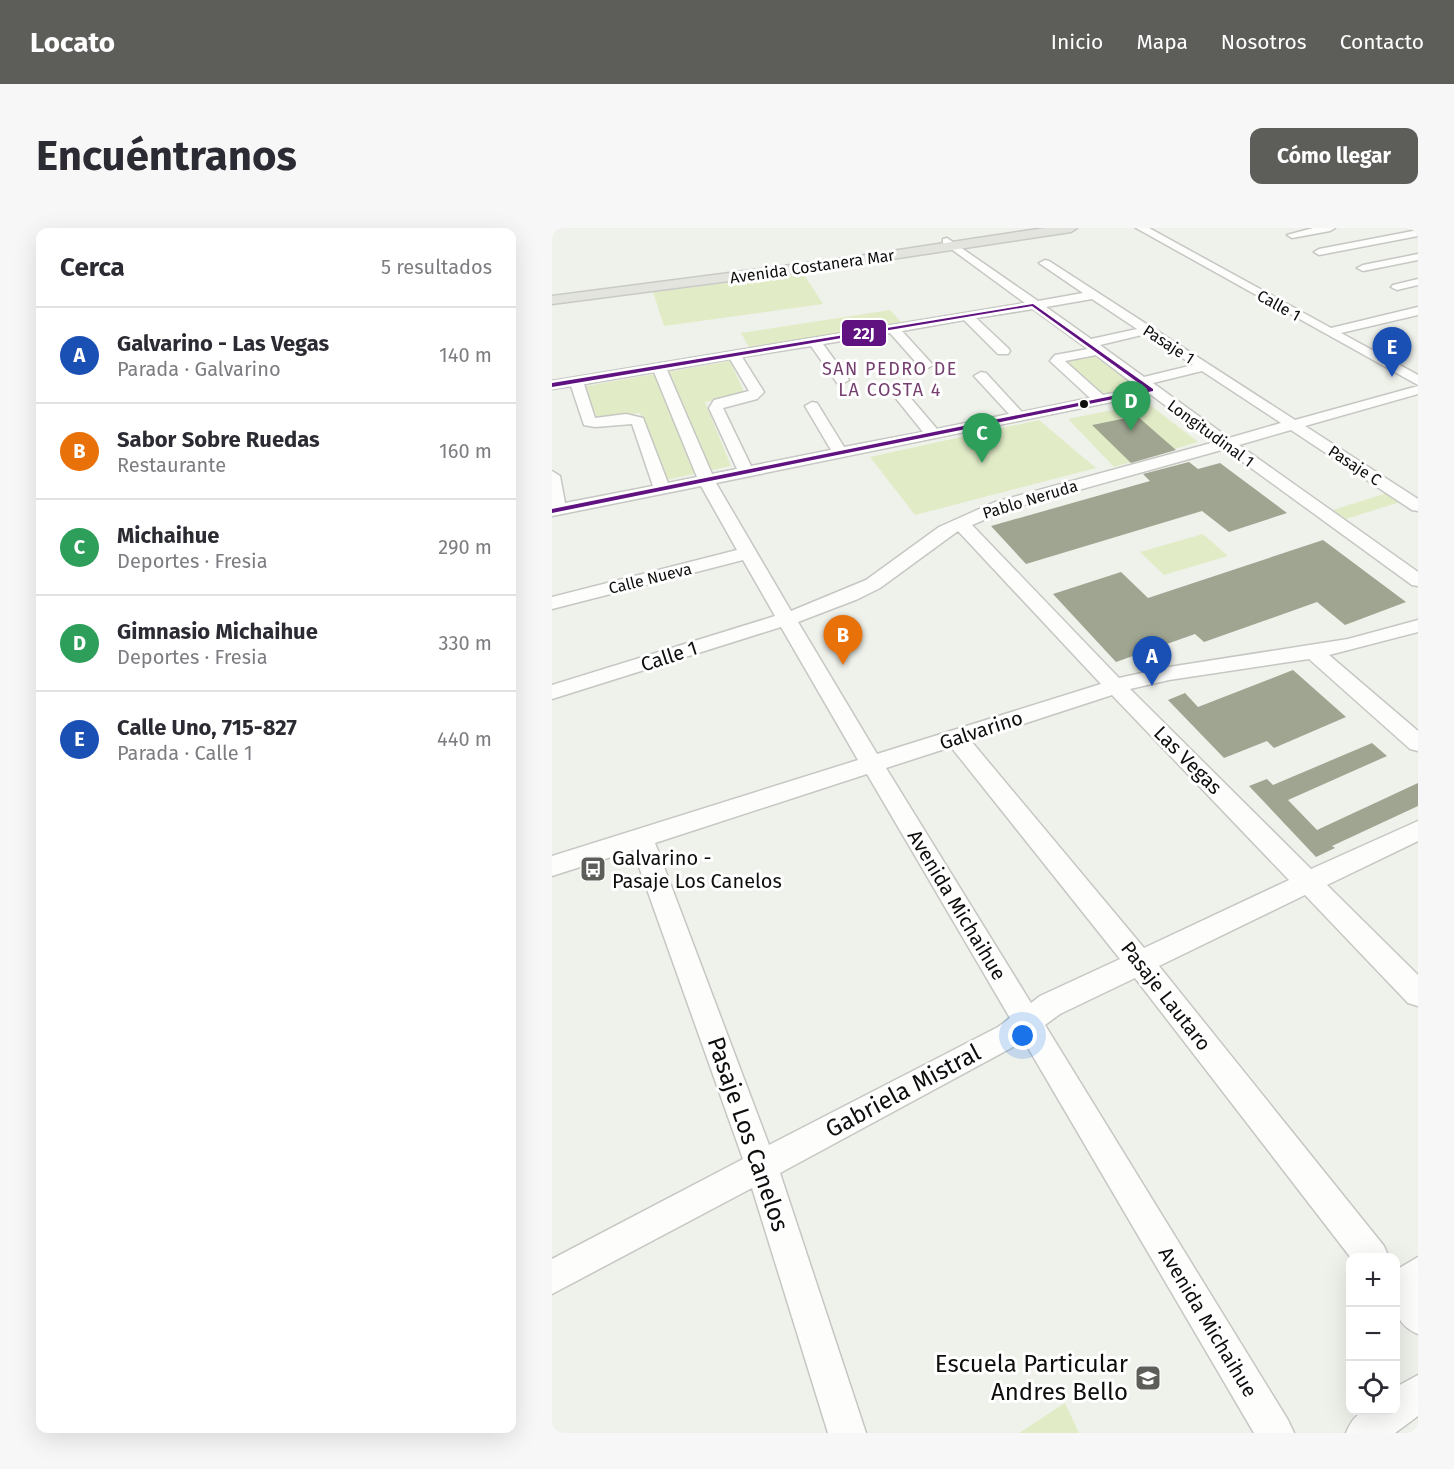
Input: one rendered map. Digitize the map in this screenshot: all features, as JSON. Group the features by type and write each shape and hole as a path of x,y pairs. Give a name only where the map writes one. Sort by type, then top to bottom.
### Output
{"main road":[{"name":"Avenida Costanera Mar","path":"950,244 1034,228"},
{"name":"Avenida Costanera Mar","path":"552,300 621,288 1071,228"},
{"name":"Avenida Costanera Mar","path":"552,294 621,288"}],"street":[{"name":"Calle 1","path":"1141,228 1418,381"},
{"path":"1292,235 1330,228"},
{"path":"1395,228 1415,235"},
{"path":"1319,252 1415,235"},
{"name":"Longitudinal 1","path":"950,244 1418,581"},
{"path":"1363,268 1418,257"},
{"name":"Pasaje 1","path":"1045,263 1293,424"},
{"path":"1397,287 1418,282"},
{"path":"552,386 1094,294"},
{"path":"1329,332 1418,311"},
{"path":"967,316 1003,351"},
{"path":"893,328 926,365"},
{"path":"1100,400 1057,361 1060,358 1149,330"},
{"path":"814,342 842,380"},
{"path":"734,355 757,392 752,396 722,402 716,406 746,472"},
{"path":"552,476 555,511 1100,400 1204,367"},
{"name":"Avenida Michaihue","path":"659,368 705,480 873,765 1275,1433"},
{"path":"981,376 1020,417"},
{"path":"576,381 589,422 601,423 627,418 638,421 662,489"},
{"name":"Pablo Neruda","path":"787,619 863,590 930,541 960,523 1001,506 1418,390"},
{"path":"897,391 933,434"},
{"path":"812,406 840,453"},
{"name":"Pasaje C","path":"1293,424 1418,506"},
{"name":"Las Vegas","path":"960,523 1115,686 1418,994"},
{"name":"Calle Nueva","path":"552,603 748,554"},
{"name":"Calle 1","path":"552,692 787,619"},
{"name":"Galvarino","path":"552,866 1115,686 1166,674 1371,640 1418,626"},
{"path":"1312,651 1418,744"},
{"name":"Pasaje Lautaro","path":"956,738 1139,962 1369,1253"},
{"name":"Gabriela Mistral","path":"552,1277 1008,1036 1050,1005 1418,830"},
{"name":"Pasaje Los Canelos","path":"641,838 761,1165 847,1433"},
{"path":"1400,1406 1418,1393"},
{"path":"1365,1433 1388,1415"}],"green space":[{"path":"803,273 823,304 664,326 653,292"},
{"path":"890,310 903,324 750,349 741,333"},
{"path":"1094,356 1138,388 1100,396 1063,361"},
{"path":"730,361 745,394 705,402 731,466 666,480 640,413 597,419 586,386"},
{"path":"1142,404 1150,405 1198,442 1114,467 1068,419"},
{"path":"1039,420 1096,468 915,515 870,457"},
{"path":"1390,492 1403,501 1346,519 1333,510"},
{"path":"1203,534 1228,556 1164,575 1140,552"},
{"path":"1065,1403 1079,1433 1019,1433"}],"building":[{"path":"1137,416 1176,450 1131,463 1092,425"},
{"path":"1189,462 1198,469 1220,463 1287,513 1229,532 1202,511 1026,564 991,526 1150,481 1143,474"},
{"path":"1323,540 1406,602 1345,625 1317,602 1204,642 1195,634 1116,662 1053,594 1121,572 1148,598"},
{"path":"1293,670 1346,717 1274,748 1267,741 1224,758 1168,700 1185,693 1198,707"},
{"path":"1372,743 1387,756 1288,800 1317,830 1418,783 1418,806 1332,846 1335,848 1316,857 1249,786 1267,779 1273,785"}],"transit line":[{"name":"22J","path":"552,385 1033,305 1151,390"},
{"name":"22J","path":"552,511 1151,390"}],"place":[{"name":"Calle Uno, 715-827","path":"1392,377"},
{"name":"Gimnasio Michaihue","path":"1131,431"},
{"name":"Michaihue","path":"982,463"},
{"name":"Sabor Sobre Ruedas","path":"843,665"},
{"name":"Galvarino - Las Vegas","path":"1152,686"},
{"name":"Galvarino - Pasaje Los Canelos","path":"593,869"},
{"name":"Escuela Particular Andres Bello","path":"1148,1378"}],"district":[{"name":"SAN PEDRO DE LA COSTA 4","path":"890,379"}]}
